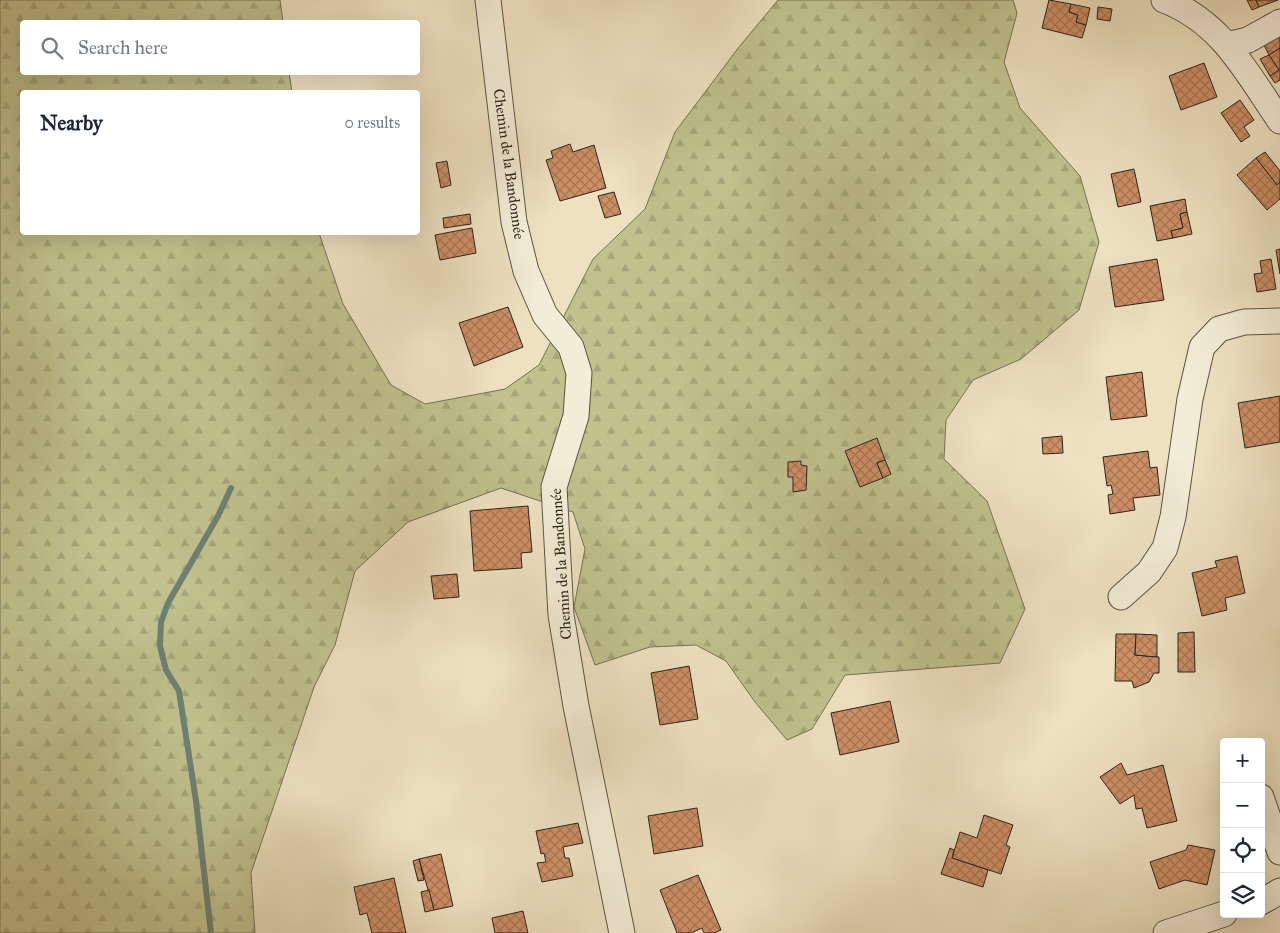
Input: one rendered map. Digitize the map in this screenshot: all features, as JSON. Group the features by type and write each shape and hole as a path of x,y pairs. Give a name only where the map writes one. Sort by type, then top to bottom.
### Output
{"street":[{"name":"Chemin de la Bandonnée","path":"488,0 514,222 526,271 545,315 570,347 580,374 576,416 554,487 561,615 576,706 622,933"},
{"path":"1164,0 1182,7 1209,25 1227,45 1280,121"},
{"path":"1227,45 1248,40 1280,22"},
{"path":"1121,597 1149,572 1165,548 1173,517 1190,399 1202,347 1219,329 1244,322 1280,321"},
{"path":"1265,809 1280,852"},
{"path":"1265,900 1280,891"},
{"path":"1166,933 1220,915"}],"green space":[{"path":"0,0 280,0 283,20 20,20 20,75 289,75 292,90 20,90 20,235 320,235 343,304 391,385 425,404 505,389 539,365 593,259 645,209 675,132 739,47 778,0 1013,0 1017,13 1004,62 1020,108 1080,176 1099,242 1079,310 1021,359 973,380 946,420 944,459 987,501 1025,609 1000,663 845,675 812,729 787,740 755,702 726,661 696,645 650,647 595,665 574,607 585,549 573,512 501,488 408,522 355,571 335,645 314,687 251,873 255,933 0,933"}],"building":[{"path":"1049,0 1071,4 1069,12 1078,15 1076,22 1086,25 1082,38 1042,28"},
{"path":"1247,0 1256,0 1259,7 1252,10"},
{"path":"1256,0 1278,0 1259,7"},
{"path":"1071,4 1090,8 1086,25 1076,22 1078,15 1069,12"},
{"path":"1098,7 1112,9 1110,21 1097,19"},
{"path":"1280,35 1280,48 1269,55 1264,45"},
{"path":"1280,48 1280,80 1275,83 1270,76 1279,70 1269,55"},
{"path":"1269,55 1279,70 1270,76 1260,59"},
{"path":"1204,63 1217,97 1181,110 1169,76"},
{"path":"1240,100 1254,120 1244,127 1250,136 1241,142 1221,113"},
{"path":"570,144 573,152 594,145 606,188 560,201 546,160 553,158 551,151"},
{"path":"1265,152 1280,171 1280,182 1277,185 1256,158"},
{"path":"1256,158 1277,185 1280,182 1280,199 1267,210 1237,175"},
{"path":"447,161 451,185 441,188 436,163"},
{"path":"1134,169 1141,202 1118,207 1111,174"},
{"path":"614,192 621,214 605,218 598,196"},
{"path":"1185,199 1187,212 1180,214 1183,228 1171,231 1173,238 1157,241 1150,206"},
{"path":"1187,212 1192,234 1173,238 1171,231 1183,228 1180,214"},
{"path":"470,214 471,224 444,228 443,218"},
{"path":"472,228 476,253 440,260 435,235"},
{"path":"1280,249 1280,274 1276,250"},
{"path":"1157,259 1164,300 1115,307 1109,267"},
{"path":"1271,259 1276,289 1257,292 1254,274 1262,273 1260,261"},
{"path":"508,307 523,347 474,366 459,323"},
{"path":"1142,372 1147,416 1111,420 1106,377"},
{"path":"1280,396 1280,442 1245,448 1238,403"},
{"path":"1062,436 1063,453 1043,454 1042,438"},
{"path":"877,438 885,460 877,463 883,478 860,487 845,451"},
{"path":"1148,451 1150,468 1157,467 1160,495 1133,498 1135,510 1110,514 1108,495 1113,494 1111,485 1107,486 1103,457"},
{"path":"885,460 891,474 883,478 877,463"},
{"path":"801,461 801,465 807,466 806,490 793,492 793,477 788,477 788,462"},
{"path":"528,506 532,552 521,553 522,568 474,571 470,511"},
{"path":"1237,556 1245,593 1225,598 1227,610 1202,616 1192,573 1217,567 1215,561"},
{"path":"457,574 459,597 434,599 431,576"},
{"path":"1194,632 1195,672 1178,672 1178,633"},
{"path":"1116,634 1136,634 1135,655 1159,657 1159,673 1154,673 1149,682 1134,688 1132,681 1115,681"},
{"path":"1136,634 1157,635 1157,657 1135,655"},
{"path":"689,666 698,719 660,725 651,673"},
{"path":"890,701 899,742 840,755 831,713"},
{"path":"1121,763 1127,775 1163,765 1177,821 1147,828 1142,808 1136,809 1134,795 1120,804 1100,777"},
{"path":"697,808 703,846 654,854 648,816"},
{"path":"984,815 1013,825 1006,845 1010,847 1001,874 952,858 960,832 977,838"},
{"path":"578,823 583,843 563,847 565,858 569,858 573,876 542,882 537,863 546,862 544,853 541,854 536,831"},
{"path":"1188,845 1215,850 1207,885 1185,880 1159,889 1150,862 1186,850"},
{"path":"950,848 954,850 952,858 988,870 983,887 941,874"},
{"path":"441,854 453,906 434,910 419,859"},
{"path":"419,859 424,880 418,881 413,861"},
{"path":"698,875 721,930 714,933 704,933 702,928 691,933 677,933 660,890"},
{"path":"394,878 406,933 372,933 367,913 360,915 354,887"},
{"path":"429,890 434,910 425,912 421,892"},
{"path":"523,911 528,933 495,933 492,918"}],"waterway":[{"path":"211,933 196,801 179,691 166,670 160,646 161,622 168,603 218,516 231,488"}]}
